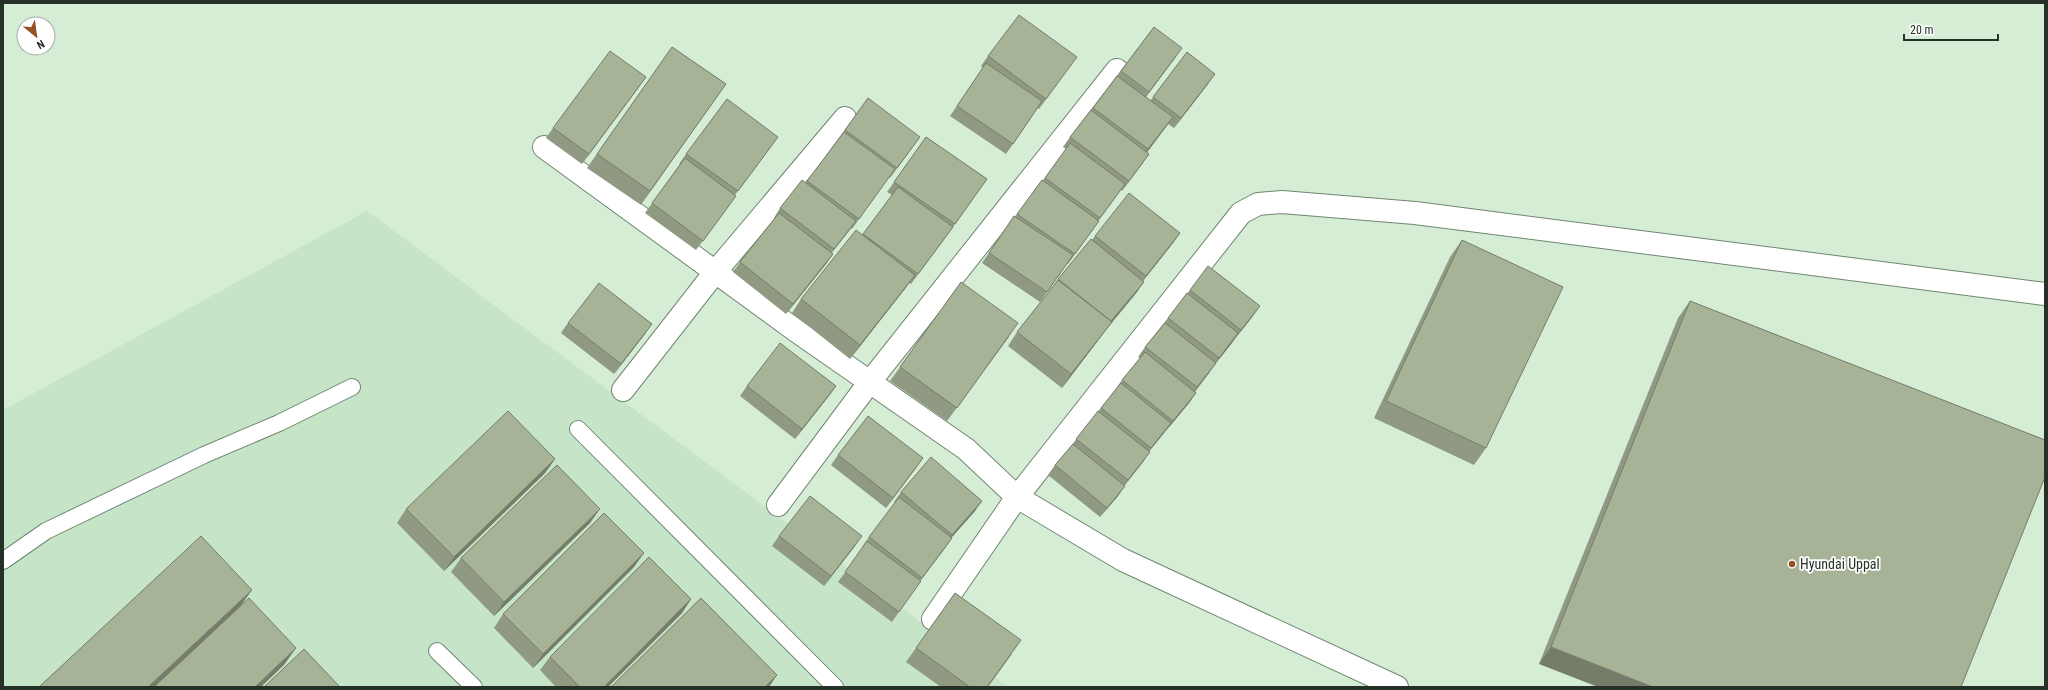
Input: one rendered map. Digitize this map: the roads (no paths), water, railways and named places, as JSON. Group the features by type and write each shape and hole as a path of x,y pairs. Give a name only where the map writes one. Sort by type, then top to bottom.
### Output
{"street":[{"path":"778,506 869,382 1117,70"},
{"path":"624,390 716,271 845,118"},
{"path":"544,148 869,382 966,449 1017,497 1123,560 1398,687"},
{"path":"933,619 1017,497 1241,213 1258,204 1282,202 1415,213 2045,294"}],"lane":[{"path":"3,561 46,532 204,455 279,423 352,387"},
{"path":"578,429 835,687"},
{"path":"437,651 474,687"}],"place":[{"name":"Hyundai Uppal","path":"1792,564"}]}
